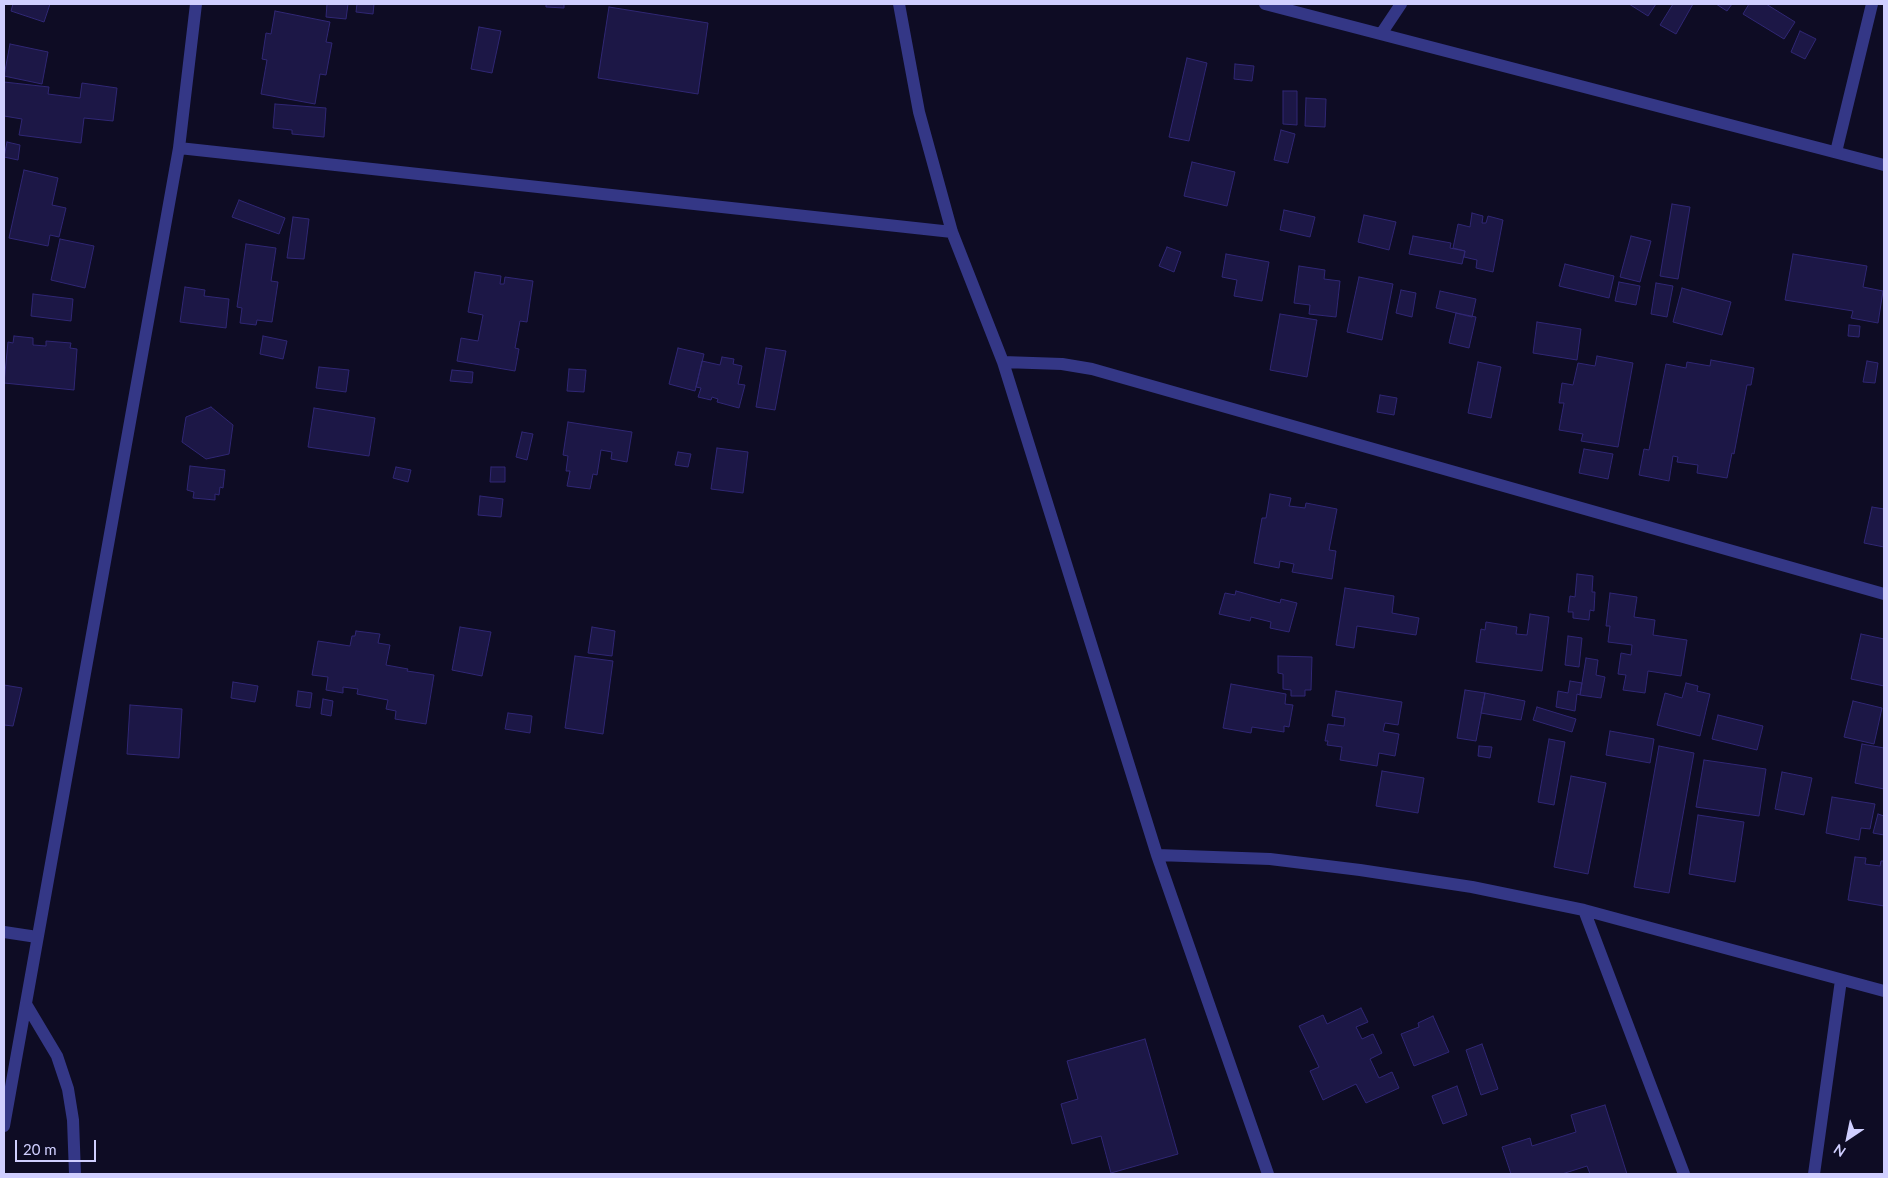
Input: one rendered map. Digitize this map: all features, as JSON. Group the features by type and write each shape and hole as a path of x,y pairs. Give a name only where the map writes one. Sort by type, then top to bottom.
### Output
{"street":[{"path":"4,1126 178,148 196,4"},
{"path":"899,4 919,112 952,232 1003,362 1157,855 1268,1174"},
{"path":"1265,4 1884,165"},
{"path":"1381,34 1400,4"},
{"path":"1836,152 1872,4"},
{"path":"178,148 952,232"},
{"path":"1003,362 1062,364 1092,369 1884,594"},
{"path":"1157,855 1270,859 1472,887 1584,910 1884,991"},
{"path":"1584,910 1684,1174"},
{"path":"4,932 37,937"},
{"path":"1814,1174 1841,980"},
{"path":"26,1004 57,1056 68,1089 74,1120 75,1174"}],"building":[{"path":"13,4 50,4 44,22 11,11"},
{"path":"327,4 348,4 346,19 326,17"},
{"path":"357,4 374,4 373,14 356,12"},
{"path":"546,4 564,4 564,8 546,7"},
{"path":"1629,4 1656,4 1648,16"},
{"path":"1673,4 1693,4 1676,34 1660,25"},
{"path":"1716,4 1732,4 1727,11"},
{"path":"1749,4 1766,4 1795,22 1784,39 1743,14"},
{"path":"609,7 708,23 698,94 598,78"},
{"path":"275,11 330,22 326,42 332,43 326,75 320,74 315,104 261,94 267,60 262,59 266,33 271,34"},
{"path":"479,27 501,31 492,73 471,69"},
{"path":"1800,31 1816,39 1805,59 1791,52"},
{"path":"10,44 48,52 42,84 4,76"},
{"path":"1187,58 1207,63 1189,141 1169,137"},
{"path":"1235,64 1254,66 1252,81 1234,79"},
{"path":"4,82 49,87 48,94 80,98 82,83 117,88 113,121 84,118 81,143 19,135 22,119 4,116"},
{"path":"1283,91 1297,91 1297,125 1283,124"},
{"path":"1306,98 1326,99 1325,127 1305,126"},
{"path":"275,104 326,108 324,137 292,134 292,130 273,128"},
{"path":"1281,130 1295,134 1288,163 1274,160"},
{"path":"7,142 20,145 18,160 4,157"},
{"path":"1192,162 1235,172 1227,206 1184,196"},
{"path":"24,170 58,178 52,205 66,208 59,237 50,235 48,246 9,238"},
{"path":"239,200 285,218 279,234 232,217"},
{"path":"1672,204 1690,207 1678,279 1660,276"},
{"path":"1284,210 1315,217 1310,237 1280,230"},
{"path":"1472,213 1483,216 1482,223 1486,223 1488,216 1503,220 1493,272 1476,268 1477,260 1464,257 1465,251 1453,248 1458,224 1470,227"},
{"path":"1364,215 1396,222 1389,250 1358,242"},
{"path":"293,217 309,219 304,259 287,258"},
{"path":"1413,236 1451,243 1450,248 1465,251 1462,264 1409,254"},
{"path":"1631,236 1651,241 1640,282 1620,277"},
{"path":"60,239 94,246 85,288 51,280"},
{"path":"246,244 276,248 271,281 278,282 272,322 257,320 256,325 240,323 242,308 237,307"},
{"path":"1167,247 1181,252 1174,272 1159,266"},
{"path":"1226,254 1269,262 1262,301 1234,296 1237,280 1222,277"},
{"path":"1793,254 1867,266 1863,287 1883,291 1878,323 1851,318 1853,311 1785,300"},
{"path":"1565,264 1614,276 1609,298 1559,286"},
{"path":"1299,266 1325,270 1324,279 1340,281 1336,317 1309,314 1310,305 1294,303"},
{"path":"475,272 501,276 500,284 504,284 505,277 533,281 527,322 520,321 515,348 519,349 515,371 457,361 461,338 478,341 483,315 468,312"},
{"path":"1359,277 1393,284 1382,340 1347,332"},
{"path":"1619,282 1640,286 1636,305 1615,301"},
{"path":"1656,283 1673,286 1667,317 1651,314"},
{"path":"185,287 205,290 204,296 229,299 226,328 180,322"},
{"path":"1682,288 1731,302 1722,335 1673,322"},
{"path":"1401,290 1416,293 1412,317 1396,313"},
{"path":"1440,291 1476,299 1472,317 1436,308"},
{"path":"33,294 73,299 71,321 31,316"},
{"path":"1456,313 1476,317 1469,348 1449,343"},
{"path":"1280,314 1317,320 1307,377 1270,370"},
{"path":"1537,322 1581,329 1577,360 1533,353"},
{"path":"1849,325 1860,326 1859,337 1848,336"},
{"path":"14,336 33,338 33,345 46,346 46,341 71,343 70,348 77,349 74,390 4,383 8,342 13,343"},
{"path":"263,336 287,341 283,359 260,354"},
{"path":"678,348 704,354 695,391 669,384"},
{"path":"766,348 786,351 775,410 756,407"},
{"path":"1597,356 1633,363 1618,447 1581,441 1583,434 1559,430 1564,403 1559,403 1562,383 1573,385 1578,363 1595,366"},
{"path":"722,357 734,359 733,364 742,366 738,384 745,385 739,408 717,402 718,399 712,397 711,400 698,397 701,388 696,387 702,361 720,365"},
{"path":"1711,360 1754,368 1751,385 1747,385 1734,454 1732,453 1727,478 1697,473 1698,465 1677,462 1678,457 1673,456 1669,481 1639,475 1644,449 1649,450 1666,364 1686,368 1687,362 1710,366"},
{"path":"1867,361 1878,363 1875,383 1863,382"},
{"path":"1478,362 1501,367 1491,418 1468,413"},
{"path":"319,367 349,370 346,392 316,388"},
{"path":"569,369 586,370 584,392 567,391"},
{"path":"452,370 473,372 472,383 450,381"},
{"path":"1380,395 1397,398 1394,415 1377,412"},
{"path":"211,407 233,425 229,454 206,459 182,442 186,417"},
{"path":"314,408 375,418 369,456 308,447"},
{"path":"568,422 632,432 627,462 611,459 612,452 601,450 597,475 593,474 590,489 567,486 570,471 566,471 568,456 563,455"},
{"path":"522,432 533,434 527,460 516,457"},
{"path":"717,448 748,452 743,493 711,489"},
{"path":"1584,449 1613,454 1608,479 1579,473"},
{"path":"678,452 691,454 688,467 675,465"},
{"path":"190,466 225,470 223,488 220,487 219,495 215,494 215,500 193,498 194,492 187,490"},
{"path":"396,467 411,470 408,482 393,478"},
{"path":"491,467 505,467 505,482 490,482"},
{"path":"1270,494 1291,498 1289,506 1305,508 1306,503 1337,509 1329,550 1336,551 1332,579 1292,572 1294,564 1280,561 1279,568 1254,563 1262,518 1266,518"},
{"path":"480,496 503,499 501,517 478,515"},
{"path":"1872,507 1884,509 1884,547 1864,543"},
{"path":"1577,574 1593,576 1592,592 1595,592 1594,611 1590,610 1589,620 1573,618 1573,612 1568,612 1570,596 1575,597"},
{"path":"1345,588 1394,596 1392,613 1419,618 1416,635 1357,626 1354,648 1336,645"},
{"path":"1236,591 1280,603 1281,599 1297,603 1289,632 1270,628 1271,622 1251,617 1250,621 1219,614 1225,593 1235,595"},
{"path":"1610,593 1637,597 1634,617 1655,620 1653,635 1687,640 1681,676 1648,671 1645,693 1623,690 1626,675 1618,674 1621,653 1631,655 1632,645 1608,642 1610,626 1606,626"},
{"path":"1530,614 1549,617 1542,671 1476,662 1481,629 1485,630 1486,622 1517,627 1516,634 1527,635"},
{"path":"460,627 491,632 482,676 452,670"},
{"path":"592,627 615,631 612,656 588,653"},
{"path":"356,631 380,634 378,643 390,645 386,665 408,669 407,671 434,675 426,724 395,719 396,711 386,709 388,700 357,694 358,689 343,687 343,693 326,690 328,677 312,675 318,641 350,646 352,636 355,636"},
{"path":"1861,634 1884,639 1884,686 1851,679"},
{"path":"1568,636 1582,638 1579,667 1565,665"},
{"path":"575,656 613,661 603,734 565,728"},
{"path":"1278,656 1312,657 1311,690 1305,690 1305,696 1291,696 1291,690 1283,689 1283,674 1278,673"},
{"path":"1586,658 1598,660 1596,675 1605,677 1601,698 1580,695"},
{"path":"1570,681 1582,683 1580,695 1577,694 1575,711 1556,707 1558,691 1568,693"},
{"path":"233,682 258,686 255,702 231,698"},
{"path":"1686,683 1698,686 1697,691 1710,694 1700,736 1657,725 1665,693 1682,698"},
{"path":"1231,684 1286,694 1285,704 1293,705 1289,727 1284,726 1284,732 1252,727 1251,733 1223,728"},
{"path":"4,685 22,688 13,726 4,725"},
{"path":"1465,690 1485,693 1476,741 1457,738"},
{"path":"298,691 312,693 310,708 296,706"},
{"path":"1336,691 1402,702 1398,725 1385,723 1383,731 1399,734 1395,756 1379,753 1377,766 1340,760 1342,747 1327,745 1328,741 1325,741 1328,724 1344,726 1345,718 1332,716"},
{"path":"1485,693 1525,701 1521,720 1481,713"},
{"path":"323,699 333,701 331,716 321,714"},
{"path":"1853,701 1882,708 1874,744 1844,737"},
{"path":"130,705 182,709 179,758 127,754"},
{"path":"1537,707 1576,719 1572,732 1533,720"},
{"path":"508,713 532,716 530,733 505,729"},
{"path":"1718,715 1763,726 1757,750 1712,739"},
{"path":"1610,731 1654,739 1650,763 1606,755"},
{"path":"1549,739 1565,742 1554,805 1538,802"},
{"path":"1862,744 1884,748 1884,789 1855,783"},
{"path":"1479,746 1492,747 1490,758 1478,756"},
{"path":"1659,746 1694,753 1669,893 1634,887"},
{"path":"1704,760 1766,769 1759,816 1696,807"},
{"path":"1382,771 1424,778 1418,813 1376,806"},
{"path":"1782,772 1812,778 1804,815 1775,809"},
{"path":"1571,776 1606,783 1588,874 1554,867"},
{"path":"1832,797 1875,804 1870,829 1861,828 1859,840 1826,833"},
{"path":"1878,814 1884,816 1884,835 1873,833"},
{"path":"1698,815 1744,822 1735,882 1689,874"},
{"path":"1855,857 1866,858 1865,864 1880,866 1881,861 1884,861 1884,906 1848,900"},
{"path":"1361,1008 1368,1022 1356,1027 1362,1039 1373,1034 1382,1053 1370,1059 1379,1078 1392,1072 1399,1088 1366,1103 1356,1084 1323,1100 1310,1071 1319,1067 1299,1026 1323,1015 1327,1024"},
{"path":"1433,1016 1449,1052 1414,1066 1401,1034 1419,1027 1418,1023"},
{"path":"1145,1039 1178,1154 1111,1173 1101,1136 1072,1144 1061,1104 1078,1099 1067,1061"},
{"path":"1482,1044 1498,1089 1481,1095 1466,1050"},
{"path":"1457,1086 1467,1115 1443,1124 1432,1096"},
{"path":"1605,1105 1627,1174 1590,1174 1587,1166 1562,1174 1511,1174 1502,1147 1530,1138 1532,1146 1576,1132 1571,1115"}]}
